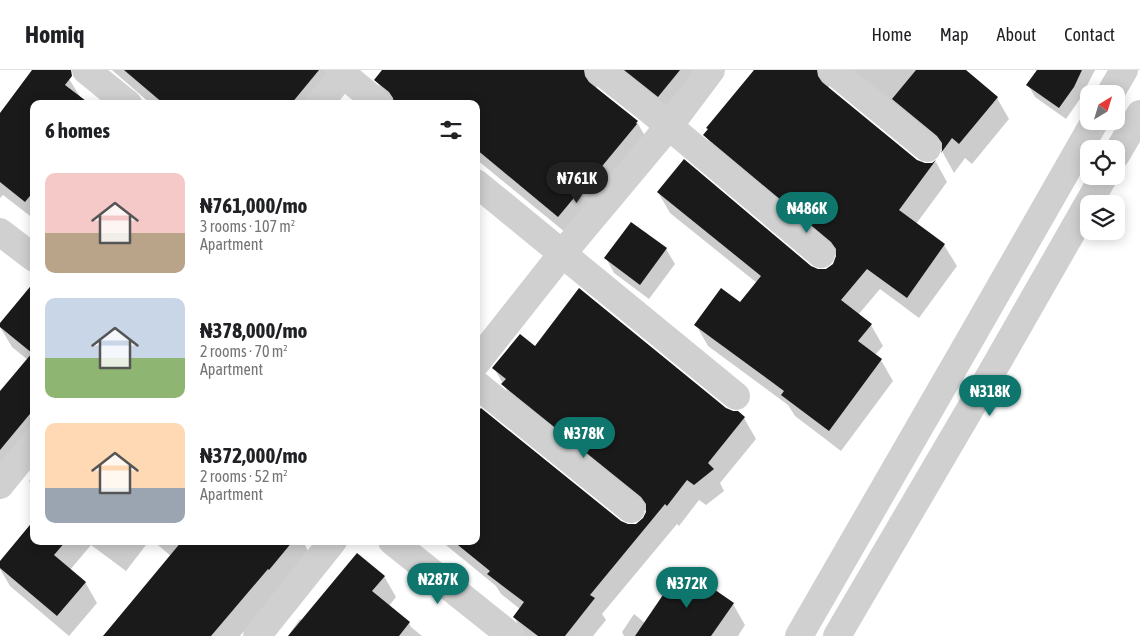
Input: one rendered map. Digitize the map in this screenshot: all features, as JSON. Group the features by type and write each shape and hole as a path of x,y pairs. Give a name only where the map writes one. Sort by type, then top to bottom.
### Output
{"street":[{"path":"86,70 123,100"},
{"path":"600,70 821,254"},
{"path":"480,358 562,254 669,126 711,70"},
{"path":"832,70 927,148"},
{"path":"1115,85 1124,70"},
{"path":"322,100 342,71 375,100"},
{"path":"1125,140 1140,114"},
{"path":"799,636 1090,130"},
{"path":"837,636 1099,185"},
{"path":"480,186 736,396"},
{"path":"0,232 30,255"},
{"path":"480,387 631,509"},
{"path":"0,485 30,448"},
{"path":"257,636 330,545"},
{"path":"397,545 511,636"}],"building":[{"path":"32,70 71,70 72,76 65,85 85,100 30,100 30,196 25,202 0,182 0,113"},
{"path":"124,70 319,70 294,100 159,100"},
{"path":"382,70 584,70 589,82 638,121 558,217 480,152 480,100 393,100 389,92 374,80"},
{"path":"624,70 680,70 658,97"},
{"path":"754,70 817,70 822,82 917,160 932,163 936,160 899,210 945,244 907,298 867,269 841,300 872,324 858,341 882,359 829,431 781,395 784,391 694,325 721,288 740,302 761,276 657,192 684,159 811,266 818,269 826,269 833,264 836,249 831,242 703,135 708,129 706,128"},
{"path":"916,70 966,70 998,97 959,144 952,138 941,153 942,143 937,136 892,99"},
{"path":"1037,70 1082,70 1074,87 1059,108 1026,85"},
{"path":"631,222 667,248 640,285 604,258"},
{"path":"30,287 30,351 0,327 0,323"},
{"path":"579,288 726,408 738,411 745,417 708,463 714,469 694,485 687,480 667,506 665,504 590,595 595,598 565,636 538,636 513,617 524,602 487,574 490,571 458,545 480,545 481,408 621,521 628,524 636,524 643,518 646,512 646,504 641,497 501,384 506,379 492,368 520,334 535,346"},
{"path":"30,355 30,414 0,450 0,391"},
{"path":"30,525 30,545 63,545 54,555 86,582 57,616 0,568 0,561"},
{"path":"179,545 290,545 211,636 103,636"},
{"path":"357,553 385,576 372,591 410,622 399,636 288,636"},
{"path":"682,567 734,603 711,636 635,636"}]}
